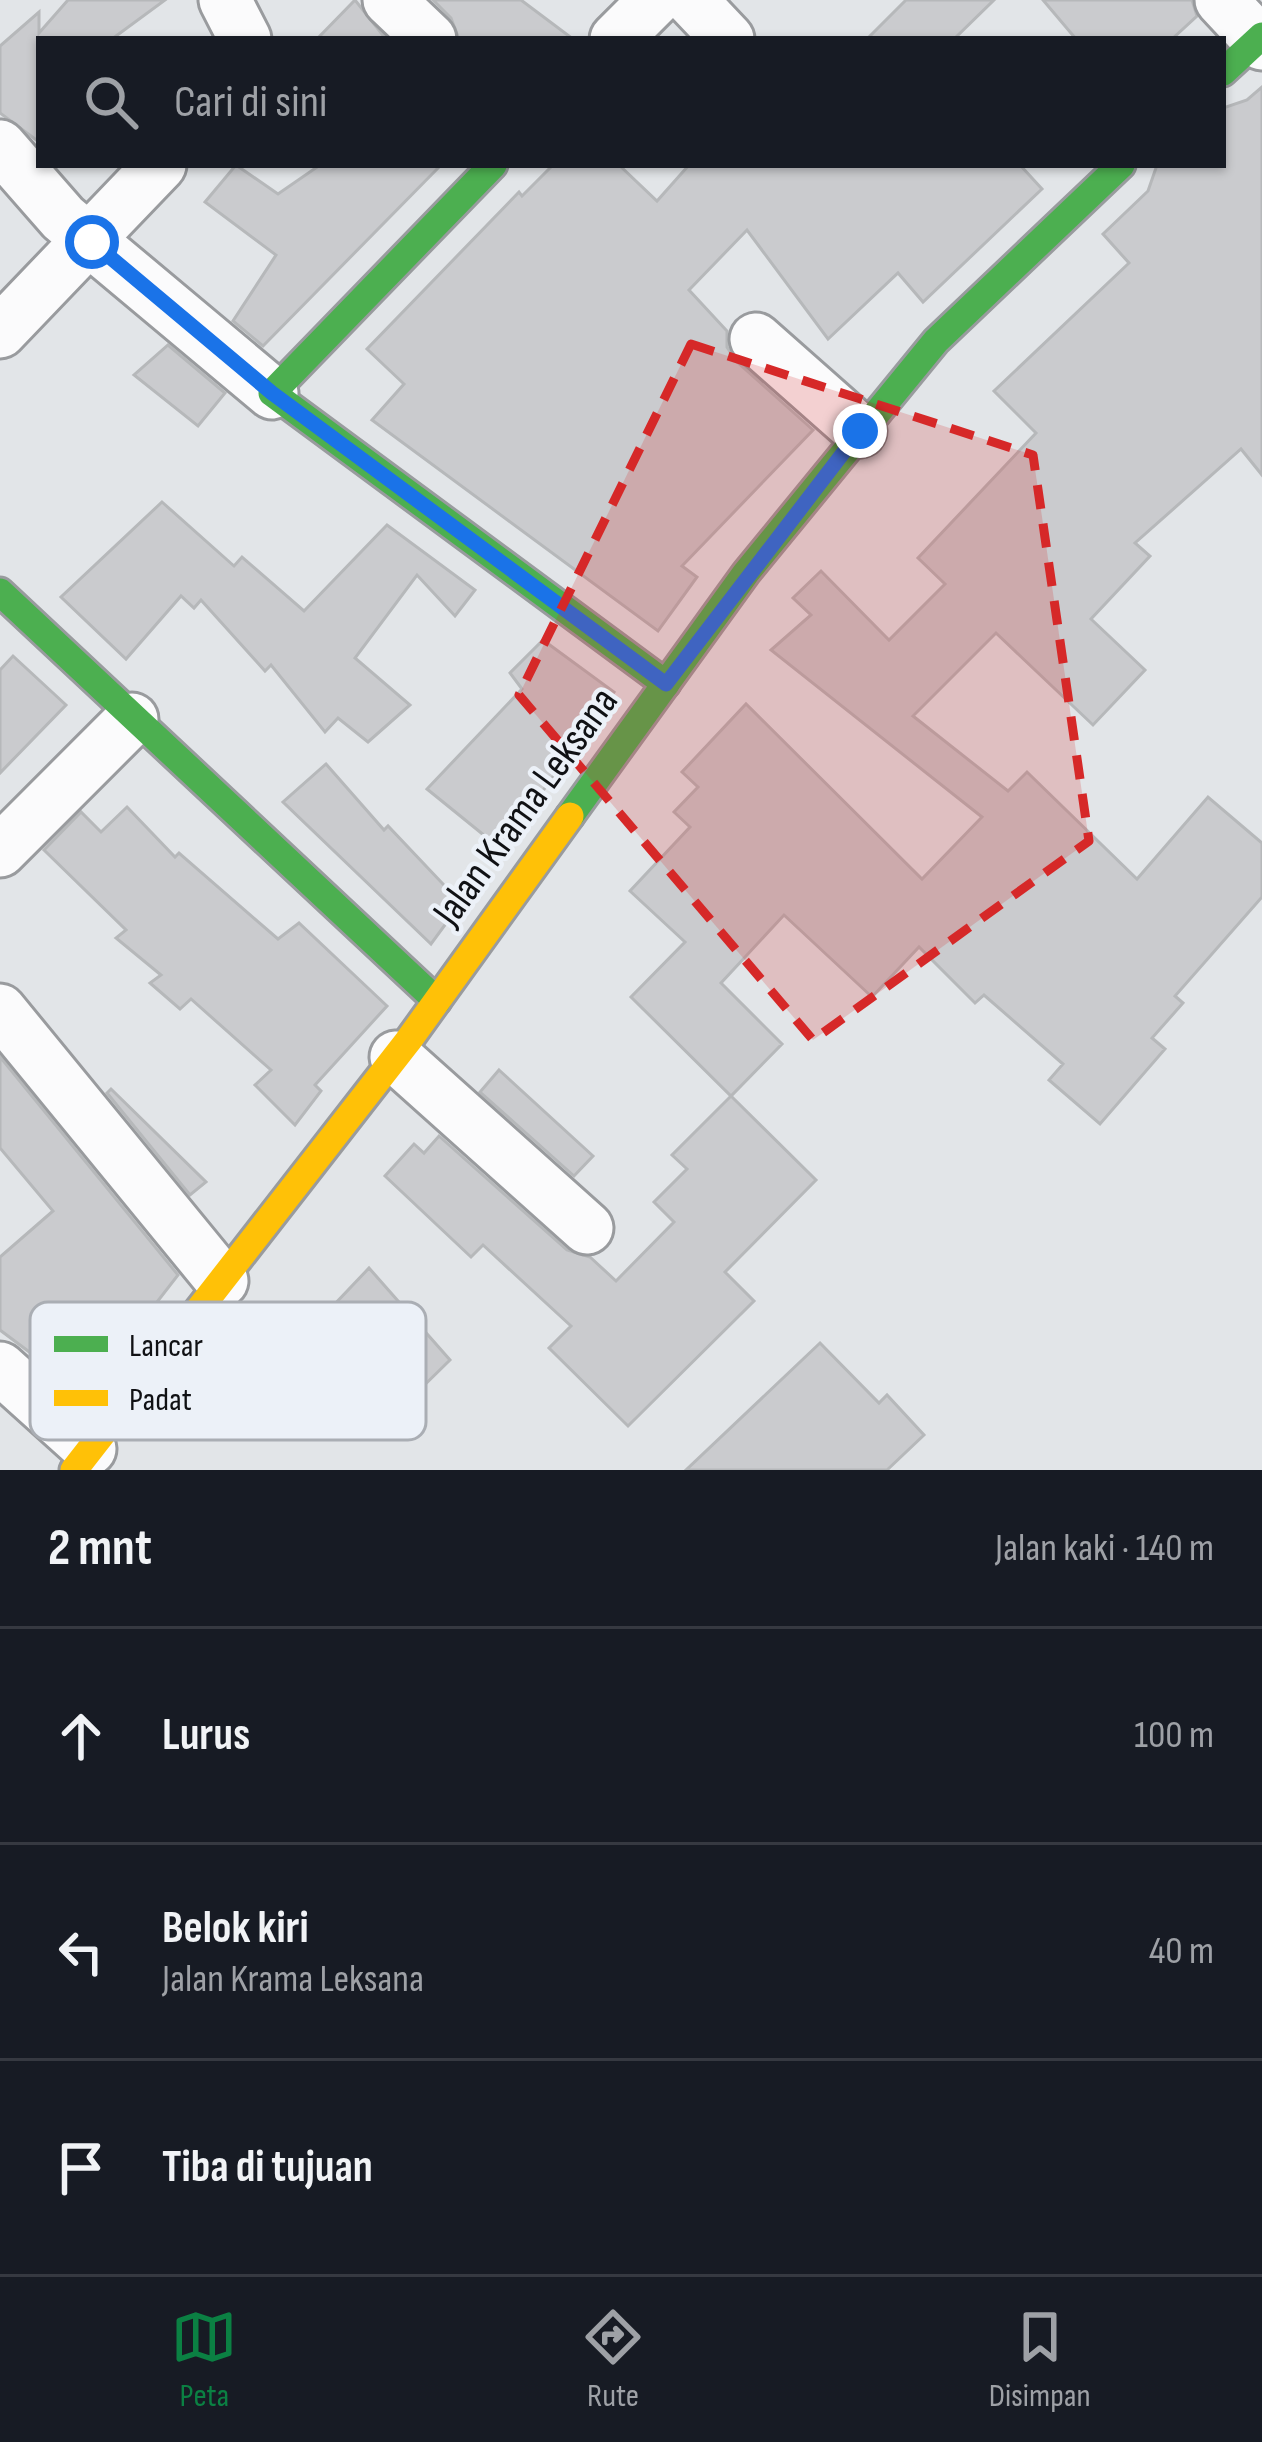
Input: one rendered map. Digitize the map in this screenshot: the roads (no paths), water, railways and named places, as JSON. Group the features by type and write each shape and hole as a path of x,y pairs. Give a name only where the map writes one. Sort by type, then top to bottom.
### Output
{"street":[{"path":"225,0 243,36"},
{"path":"389,0 427,36"},
{"path":"619,36 655,0"},
{"path":"691,0 725,36"},
{"path":"1221,0 1251,48"},
{"path":"0,146 92,242 272,393 666,684"},
{"path":"0,332 92,242 157,168"},
{"path":"272,393 490,168"},
{"name":"Jalan Krama Leksana","path":"205,1302 396,1057 666,684 860,431 936,340 1118,168"},
{"path":"756,339 860,431"},
{"path":"0,592 436,1001"},
{"path":"0,851 132,719"},
{"path":"0,1010 222,1280"},
{"path":"396,1057 587,1228"},
{"path":"0,1368 30,1402"}]}
